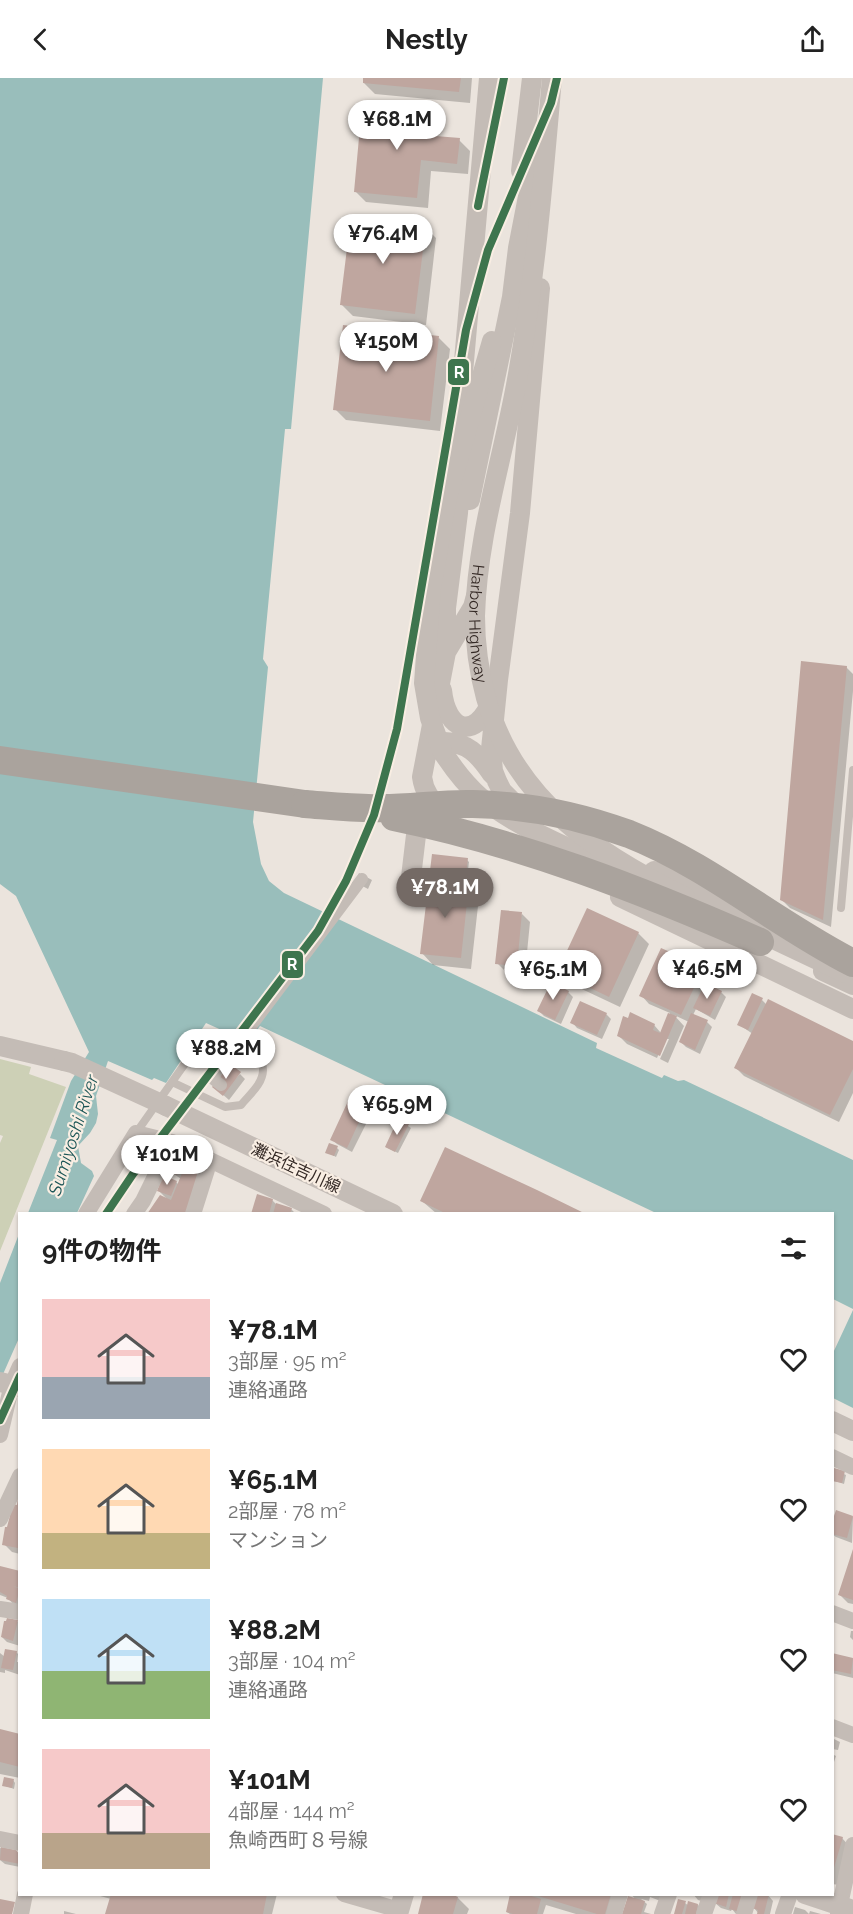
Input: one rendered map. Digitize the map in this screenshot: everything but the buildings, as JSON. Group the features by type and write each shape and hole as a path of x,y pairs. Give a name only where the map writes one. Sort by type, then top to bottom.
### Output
{"highway":[{"path":"0,760 383,815 429,824 499,843 610,880 666,900 769,944"},
{"path":"0,760 305,804 383,808 475,804 521,808 573,818 621,832 667,851 706,873 803,936 853,963"}],"street":[{"path":"446,651 446,608 463,455 458,429 489,78"},
{"path":"532,78 512,247 492,341 447,498 434,570 424,665 424,682 430,718 442,751 452,767 479,796 498,811 769,944 853,974"},
{"path":"409,894 422,777 456,608 471,493 512,297 518,248 539,143 545,78"},
{"name":"Harbor Highway","path":"552,78 533,283 513,404 484,542 477,594 478,663 488,706 506,750 517,769 544,803 581,835 622,863 670,890 853,974"},
{"path":"559,78 520,513 491,748 493,771 502,791 511,801 534,818 853,963"},
{"name":"Harbor Highway","path":"539,143 525,283 470,576 467,640 474,687 488,731 509,773 523,791 557,827 596,856 642,884 853,984"},
{"path":"446,651 472,607 496,516 503,510 520,513"},
{"path":"441,678 447,716 464,726 472,726 480,722 486,713 498,680"},
{"path":"426,754 433,746 442,742 463,744 480,757 497,781"},
{"path":"422,777 431,801 450,815 853,1010"},
{"path":"220,1085 212,1078 362,879"},
{"name":"灘浜住吉川線","path":"0,1046 72,1063 389,1212"},
{"path":"87,1212 136,1133 172,1142 320,1212"},
{"path":"135,1212 172,1142"},
{"path":"195,1212 210,1160"},
{"path":"0,1436 10,1385 18,1370"},
{"path":"834,1422 853,1431"},
{"path":"834,1458 853,1467"},
{"path":"0,1520 18,1480"},
{"path":"0,1609 18,1612"},
{"path":"834,1614 853,1621"},
{"path":"834,1728 853,1735"},
{"path":"0,1839 18,1844"},
{"path":"810,1896 843,1910 853,1845"},
{"path":"21,1914 26,1896"},
{"path":"353,1896 400,1906"},
{"path":"614,1914 619,1896"},
{"path":"662,1914 668,1896"},
{"path":"704,1914 710,1896"},
{"path":"744,1914 749,1896"},
{"path":"783,1914 789,1896"}],"lane":[{"path":"841,908 853,770"},
{"path":"136,1133 172,1082 202,1043 210,1037 223,1034 253,1050 261,1060 263,1070 261,1081 242,1105 225,1107 172,1082"}],"green space":[{"path":"0,1059 31,1067 29,1074 66,1087 0,1251 0,1143 3,1136 0,1135"}],"water":[{"name":"Sumiyoshi River","path":"0,78 323,78 291,429 285,429 263,659 268,667 253,822 261,864 269,881 284,893 597,1043 596,1048 662,1078 664,1075 678,1081 684,1080 853,1160 853,1309 834,1300 834,1212 654,1212 260,1026 248,1042 206,1023 166,1083 154,1078 152,1080 108,1061 96,1096 98,1114 96,1123 78,1146 81,1163 92,1171 94,1176 77,1212 28,1212 57,1140 50,1138 71,1081 89,1052 16,896 0,884"},
{"path":"18,1237 18,1340 0,1381 0,1283"},
{"path":"853,1310 853,1408 834,1398 834,1351"}],"transit line":[{"name":"R","path":"478,206 504,78"},
{"name":"R","path":"107,1212 133,1174 318,931 346,881 374,815 397,729 466,330 488,250 551,103 557,78"},
{"name":"R","path":"0,1420 18,1380"}]}
